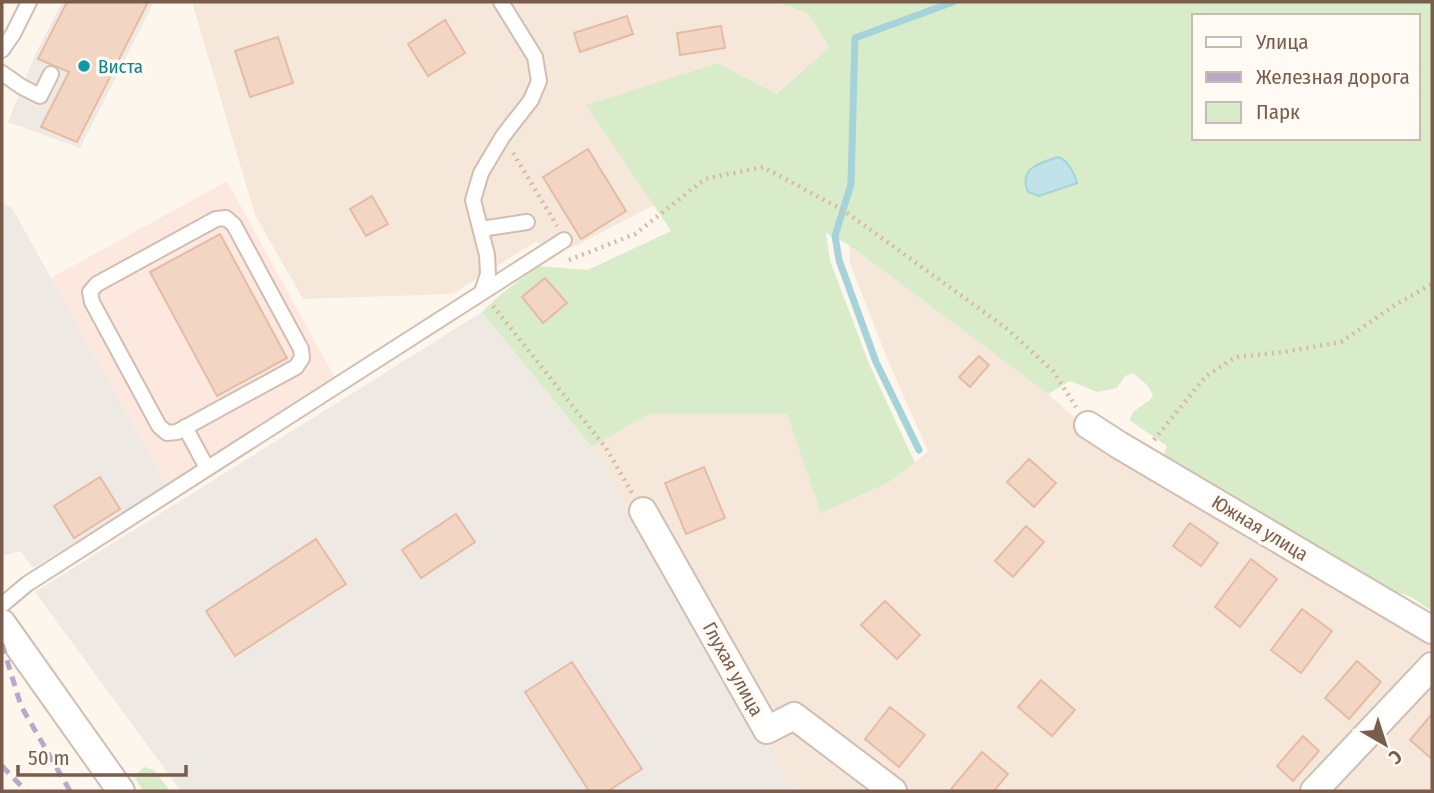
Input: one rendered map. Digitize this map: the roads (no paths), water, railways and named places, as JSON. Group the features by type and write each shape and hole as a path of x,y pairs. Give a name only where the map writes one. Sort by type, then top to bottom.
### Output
{"street":[{"name":"Южная улица","path":"1088,425 1432,629"},
{"name":"Глухая улица","path":"643,511 767,730 794,716 893,791"},
{"path":"2,623 121,791"},
{"path":"1314,791 1432,666"}],"lane":[{"path":"2,50 29,2"},
{"path":"482,292 488,274 487,255 473,200 481,173 503,136 531,100 538,81 535,57 500,2"},
{"path":"2,73 40,96 51,74"},
{"path":"226,218 234,225 301,349 302,358 296,367 185,427 177,432 167,433 159,426 92,302 90,292 97,284 216,219 226,218"},
{"path":"481,229 527,222"},
{"path":"2,605 27,584 564,240"},
{"path":"185,427 208,468"}],"water":[{"path":"1058,157 1065,161 1077,183 1039,196 1028,192 1028,172 1038,164"}],"waterway":[{"path":"919,450 876,362 839,260 835,236 851,184 855,38 953,2"}],"railway":[{"path":"2,644 21,706 70,791"},
{"path":"2,766 26,791"}],"place":[{"name":"Виста","path":"84,66"}]}
